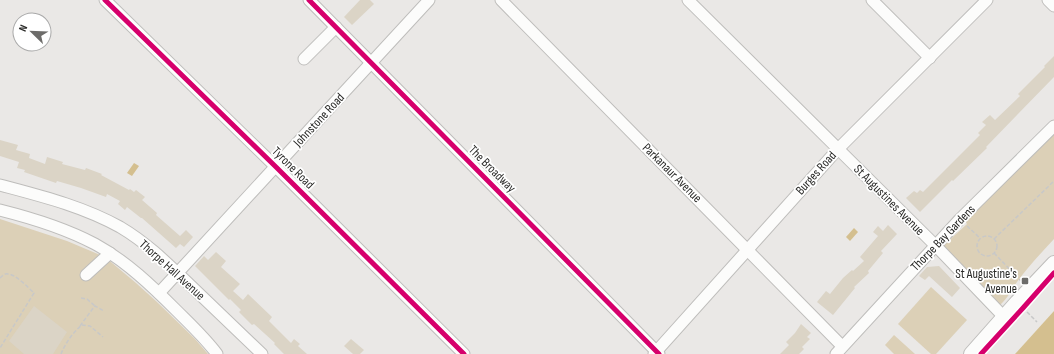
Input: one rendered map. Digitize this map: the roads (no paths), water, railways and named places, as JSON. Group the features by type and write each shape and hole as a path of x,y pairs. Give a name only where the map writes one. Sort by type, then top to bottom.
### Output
{"main road":[{"path":"970,354 1054,263"}],"street":[{"name":"Tyrone Road","path":"105,0 464,354"},
{"name":"The Broadway","path":"309,0 657,353"},
{"name":"Johnstone Road","path":"159,293 429,0"},
{"name":"Parkanaur Avenue","path":"500,0 748,249 839,350"},
{"name":"St Augustines Avenue","path":"688,0 935,245 1004,316"},
{"path":"872,0 930,58"},
{"name":"Burges Road","path":"657,353 838,149 987,0"},
{"path":"1048,0 1054,6"},
{"path":"304,59 336,27"},
{"name":"Thorpe Bay Gardens","path":"839,350 935,245 1054,126"},
{"name":"Thorpe Hall Avenue","path":"0,185 82,209 120,228 136,238 158,254 262,354"},
{"name":"Thorpe Hall Avenue","path":"0,210 58,227 110,253 132,268 159,293 206,340 217,354"},
{"path":"86,275 110,253"}],"place":[{"name":"St Augustine's Avenue","path":"1025,281"}]}
